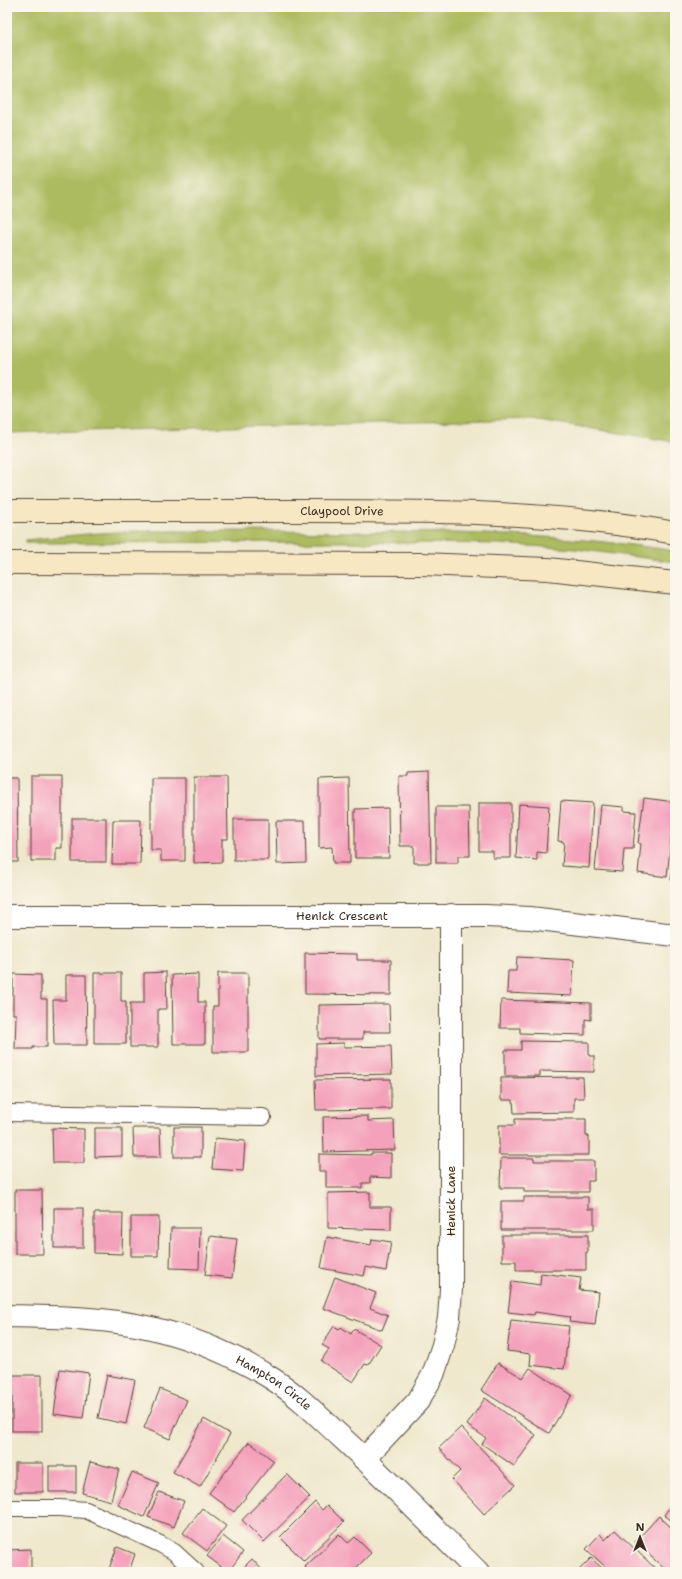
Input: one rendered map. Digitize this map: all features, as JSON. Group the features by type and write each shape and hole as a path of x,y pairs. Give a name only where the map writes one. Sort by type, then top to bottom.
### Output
{"main road":[{"name":"Claypool Drive","path":"7,511 413,511 532,516 631,525 675,533"},
{"path":"7,563 421,564 548,569 675,583"}],"street":[{"name":"Henick Crescent","path":"7,916 451,916 530,918 675,935"},
{"name":"Henick Lane","path":"364,1458 418,1401 433,1375 444,1346 449,1318 451,1289 451,916"},
{"name":"Hampton Circle","path":"7,1316 103,1320 151,1328 195,1341 238,1359 272,1378 302,1402 364,1458 478,1572"}],"lane":[{"path":"7,1113 263,1117"},
{"path":"7,1508 59,1508 86,1510 160,1544 174,1552 196,1572"}],"green space":[{"path":"7,7 675,7 675,442 532,419 7,433"},
{"path":"140,531 387,532 511,535 634,545 675,551 675,562 576,549 499,544 340,542 26,543 26,540 97,533"}],"building":[{"path":"429,772 431,863 414,863 414,846 400,846 399,776 408,776 408,773"},
{"path":"31,776 62,776 62,848 56,848 56,861 31,861"},
{"path":"194,777 227,777 228,839 222,839 222,862 194,863"},
{"path":"7,778 17,778 18,862 7,862"},
{"path":"151,778 185,778 185,861 161,861 161,850 151,850"},
{"path":"349,778 350,863 333,863 332,847 319,848 319,779"},
{"path":"644,798 675,802 667,877 638,873 641,844 638,843"},
{"path":"561,801 593,803 589,868 562,866 564,842 558,841"},
{"path":"479,803 511,803 511,858 493,858 493,851 479,851"},
{"path":"519,804 549,806 546,853 537,852 537,860 516,858"},
{"path":"601,805 624,807 624,811 636,812 633,849 624,849 622,872 595,870"},
{"path":"436,807 469,807 470,856 458,856 458,863 436,863"},
{"path":"388,808 389,858 355,858 355,809"},
{"path":"72,818 106,818 106,862 72,862"},
{"path":"234,819 268,819 268,860 234,860"},
{"path":"113,820 141,820 140,864 112,864"},
{"path":"276,821 305,821 306,863 277,864"},
{"path":"674,859 675,880 671,880"},
{"path":"305,953 357,954 357,960 391,960 391,995 305,994"},
{"path":"517,957 574,960 572,996 507,993 508,971 516,971"},
{"path":"166,972 167,1009 158,1009 158,1047 130,1047 130,1003 144,1003 144,973"},
{"path":"94,973 121,973 121,1001 126,1001 126,1044 94,1044"},
{"path":"218,973 248,973 248,1052 213,1052 213,1006 218,1006"},
{"path":"13,974 41,975 41,999 47,999 47,1047 15,1049 16,1014 13,1014"},
{"path":"198,974 198,1002 205,1002 205,1044 173,1044 172,975"},
{"path":"66,975 86,975 87,1045 54,1045 53,1000 66,1000"},
{"path":"501,1000 591,1003 591,1020 585,1019 585,1035 520,1033 520,1028 500,1028"},
{"path":"389,1004 390,1032 363,1032 363,1039 319,1039 319,1005"},
{"path":"521,1041 589,1042 589,1056 594,1056 594,1072 540,1071 540,1076 505,1076 505,1050 521,1050"},
{"path":"344,1043 344,1047 391,1046 392,1074 316,1076 316,1044"},
{"path":"583,1077 584,1098 574,1098 574,1112 514,1113 513,1100 501,1100 501,1078"},
{"path":"391,1079 391,1109 316,1110 315,1080"},
{"path":"368,1116 368,1121 394,1120 395,1150 324,1152 323,1117"},
{"path":"515,1119 586,1119 586,1136 589,1136 589,1155 499,1155 499,1125 515,1125"},
{"path":"174,1127 201,1127 201,1157 174,1157"},
{"path":"52,1128 84,1129 84,1163 53,1163"},
{"path":"95,1128 122,1128 122,1156 95,1157"},
{"path":"133,1128 160,1128 161,1157 134,1157"},
{"path":"215,1138 245,1141 243,1171 212,1169"},
{"path":"371,1153 391,1153 391,1178 370,1177 370,1183 362,1183 362,1188 326,1188 326,1171 319,1171 319,1154 371,1155"},
{"path":"501,1158 534,1158 534,1161 594,1161 594,1181 588,1181 588,1192 524,1192 524,1188 500,1188"},
{"path":"15,1190 42,1190 43,1254 15,1254"},
{"path":"370,1192 370,1207 391,1207 391,1230 328,1228 328,1193"},
{"path":"524,1197 588,1197 588,1209 594,1209 594,1230 501,1230 501,1201 524,1201"},
{"path":"54,1208 83,1208 83,1248 54,1248"},
{"path":"94,1213 123,1213 122,1254 94,1253"},
{"path":"131,1217 159,1217 158,1256 131,1256"},
{"path":"171,1228 200,1228 199,1269 170,1268"},
{"path":"502,1235 588,1235 586,1270 516,1270 516,1261 502,1261"},
{"path":"210,1236 237,1239 232,1278 205,1275"},
{"path":"327,1237 371,1245 372,1239 391,1242 386,1271 366,1267 364,1276 321,1268"},
{"path":"541,1273 581,1278 579,1290 599,1292 595,1325 569,1322 570,1317 535,1312 534,1315 508,1312 512,1281 540,1285"},
{"path":"335,1277 376,1293 370,1308 388,1315 382,1330 323,1308"},
{"path":"511,1320 569,1326 564,1369 530,1365 531,1354 507,1351"},
{"path":"334,1326 339,1329 341,1327 351,1334 354,1329 381,1345 368,1365 365,1364 353,1382 321,1361 329,1349 322,1345"},
{"path":"498,1363 523,1378 530,1368 572,1395 549,1433 481,1390"},
{"path":"60,1369 89,1373 83,1418 54,1414"},
{"path":"12,1375 42,1375 42,1431 12,1431"},
{"path":"107,1375 135,1380 126,1424 98,1418"},
{"path":"160,1389 187,1400 170,1439 144,1428"},
{"path":"485,1398 536,1435 514,1466 482,1444 486,1438 467,1425"},
{"path":"204,1419 230,1434 200,1487 173,1472"},
{"path":"461,1427 515,1485 484,1514 452,1479 460,1471 439,1448"},
{"path":"249,1442 274,1461 234,1512 209,1493"},
{"path":"90,1462 119,1469 111,1501 82,1493"},
{"path":"15,1463 43,1463 43,1492 15,1492"},
{"path":"49,1466 76,1466 76,1492 49,1492"},
{"path":"132,1472 159,1483 144,1517 118,1505"},
{"path":"287,1474 310,1497 264,1542 242,1520"},
{"path":"159,1492 184,1501 174,1527 148,1517"},
{"path":"675,1500 675,1523 664,1515"},
{"path":"315,1502 322,1510 327,1505 344,1522 304,1561 280,1537"},
{"path":"202,1508 226,1526 207,1551 183,1533"},
{"path":"659,1516 675,1531 675,1569 672,1572 668,1572 635,1542"},
{"path":"615,1530 659,1572 611,1572 586,1549 600,1534 605,1540"},
{"path":"339,1534 348,1543 355,1537 371,1553 352,1572 310,1572 305,1567"},
{"path":"223,1536 243,1552 228,1572 207,1556"},
{"path":"117,1547 135,1554 129,1572 108,1572"},
{"path":"31,1549 31,1572 7,1572 7,1550"},
{"path":"591,1558 606,1572 577,1572"},
{"path":"252,1559 264,1572 239,1572"}]}
